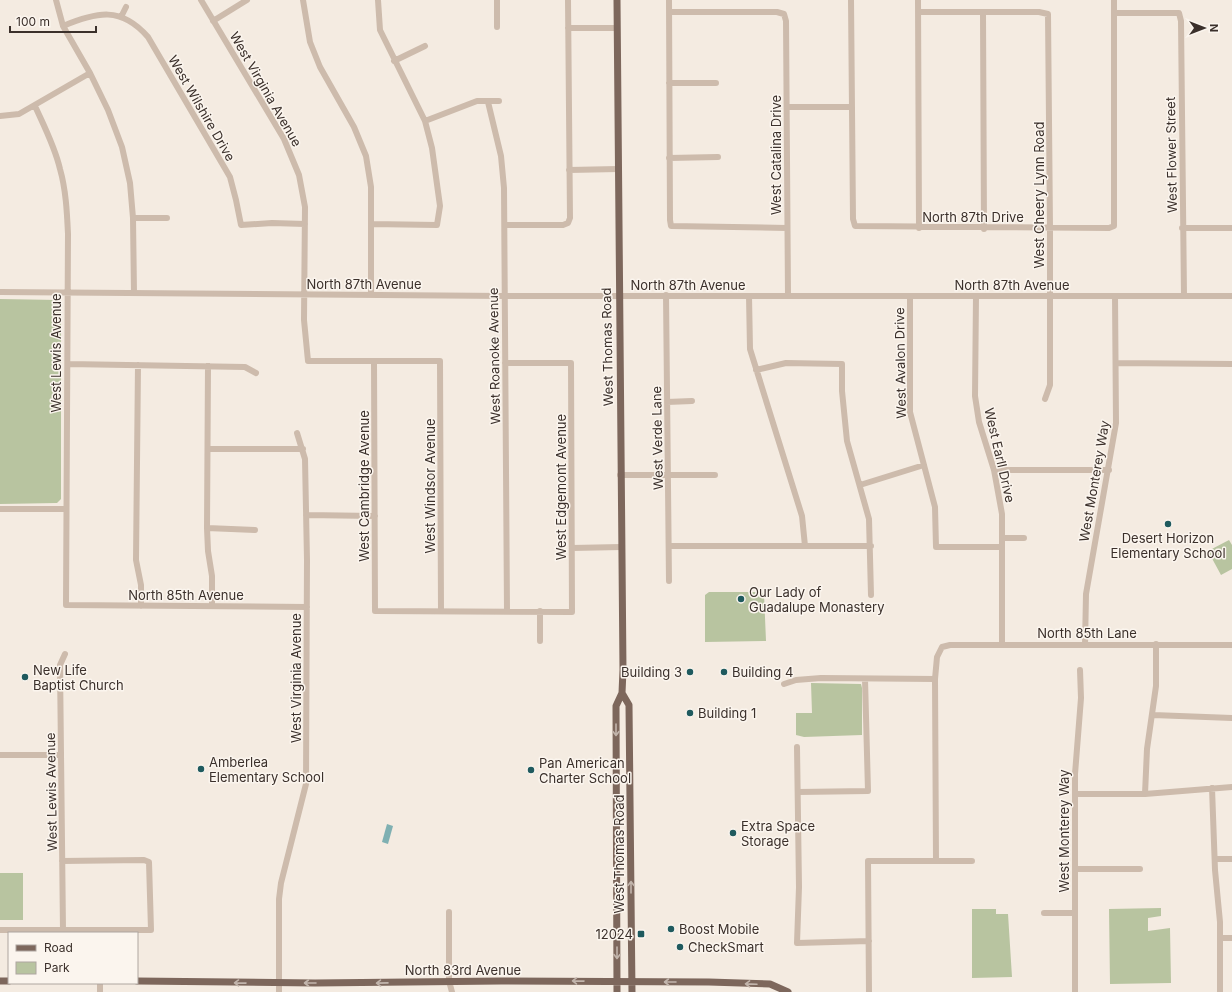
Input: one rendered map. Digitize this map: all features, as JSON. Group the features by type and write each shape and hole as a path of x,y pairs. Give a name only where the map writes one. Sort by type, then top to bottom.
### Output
{"main road":[{"name":"West Thomas Road","path":"617,0 622,693 616,706 617,992"},
{"name":"West Thomas Road","path":"622,693 629,705 632,992"},
{"path":"616,831 631,831"},
{"name":"North 83rd Avenue","path":"138,982 279,983 449,981 770,984 788,992 793,992"}],"street":[{"path":"56,0 63,26 108,110 122,147 130,183 133,218 134,293"},
{"name":"West Virginia Avenue","path":"200,0 289,148 299,175 305,224 304,320 308,361 374,361"},
{"path":"213,21 247,0"},
{"path":"303,0 310,42 315,55 320,67 354,127 366,156 371,187 371,294"},
{"path":"371,224 437,225 440,206 437,174 425,121 380,30 378,0"},
{"path":"497,0 497,26"},
{"path":"505,225 563,225 568,223 570,218 568,0"},
{"path":"669,0 669,158 671,226 787,228"},
{"path":"787,107 852,108 851,0"},
{"path":"918,0 919,228"},
{"path":"1114,0 1114,13"},
{"path":"63,26 92,16 105,14 121,17 126,6"},
{"name":"West Catalina Drive","path":"669,12 777,12 784,14 786,21 788,296"},
{"path":"918,12 983,12 984,228"},
{"name":"West Cheery Lynn Road","path":"983,12 1039,12 1048,14 1051,296 1050,385 1045,399"},
{"name":"North 87th Drive","path":"852,108 853,219 855,226 919,228 1109,228 1114,226 1114,13"},
{"name":"West Flower Street","path":"1114,13 1179,13 1184,296"},
{"name":"West Wilshire Drive","path":"121,17 141,29 148,37 230,177 241,225 272,223 305,224"},
{"path":"568,28 617,28"},
{"path":"394,61 425,46"},
{"path":"0,116 19,114 90,74"},
{"path":"669,83 716,83"},
{"path":"425,121 478,101 499,101"},
{"name":"West Roanoke Avenue","path":"488,102 501,156 505,225 504,296 507,611"},
{"name":"West Lewis Avenue","path":"35,106 50,138 60,169 66,203 68,234 66,605"},
{"path":"669,158 718,158"},
{"path":"569,170 618,169"},
{"path":"133,218 167,218"},
{"path":"1182,228 1232,228"},
{"name":"North 87th Avenue","path":"0,292 504,296 1232,296"},
{"name":"West Verde Lane","path":"666,295 669,581"},
{"path":"749,296 749,342 756,370 802,516 805,546"},
{"name":"West Avalon Drive","path":"910,296 910,412 935,507 936,547 1002,547"},
{"name":"West Earll Drive","path":"976,296 975,396 979,422 994,470 1001,504 1003,538 1002,644"},
{"name":"West Monterey Way","path":"1085,645 1086,594 1116,423 1115,296"},
{"name":"West Windsor Avenue","path":"374,361 440,361 441,611"},
{"name":"West Cambridge Avenue","path":"374,361 375,611 441,611"},
{"name":"West Edgemont Avenue","path":"505,363 571,363 572,612 540,611"},
{"path":"756,370 786,363 842,364 842,391 846,435 869,519 871,546 871,595"},
{"path":"1116,363 1232,364"},
{"path":"68,364 245,367 256,373"},
{"path":"138,365 136,560 141,585 141,606"},
{"path":"208,366 207,528 208,551 212,576 212,606"},
{"path":"667,402 692,401"},
{"name":"West Virginia Avenue","path":"279,992 279,899 281,883 306,784 306,515 303,449 297,433"},
{"path":"208,449 303,449"},
{"path":"860,485 924,465"},
{"path":"994,470 1108,470"},
{"path":"620,475 715,475"},
{"path":"0,509 66,509"},
{"path":"306,515 375,516"},
{"path":"207,528 255,530"},
{"path":"1003,538 1024,538"},
{"path":"669,546 871,546"},
{"path":"572,548 621,547"},
{"name":"North 85th Avenue","path":"66,605 307,607"},
{"path":"441,611 540,611 540,641"},
{"path":"1145,794 1147,749 1156,686 1156,644"},
{"name":"North 85th Lane","path":"935,679 937,657 942,647 950,645 1232,645"},
{"name":"West Lewis Avenue","path":"63,930 60,665 65,654"},
{"name":"West Monterey Way","path":"1076,992 1075,794 1081,698 1080,670"},
{"path":"798,792 868,791 865,679"},
{"path":"784,684 796,680 935,679 936,861"},
{"path":"1153,715 1232,718"},
{"path":"797,747 797,943 869,941"},
{"path":"0,755 61,755"},
{"path":"1075,794 1145,794 1232,787"},
{"path":"1212,788 1220,938 1220,992"},
{"path":"1215,859 1232,859"},
{"path":"0,930 63,930 103,932 151,930 149,862 144,860 62,861"},
{"path":"869,992 868,861 972,861"},
{"path":"1075,869 1140,869"},
{"path":"449,912 449,981 452,992"},
{"path":"1044,913 1075,912"},
{"path":"1220,938 1232,938"}],"green space":[{"path":"0,299 58,300 61,304 61,499 57,503 0,504"},
{"path":"1229,540 1232,545 1232,569 1221,575 1208,551"},
{"path":"709,592 761,592 764,594 766,641 705,642 705,595"},
{"path":"811,683 861,684 862,735 804,737 796,735 796,713 812,713"},
{"path":"0,873 23,873 23,920 0,920"},
{"path":"1161,908 1161,916 1148,918 1148,931 1170,928 1171,983 1110,984 1109,909"},
{"path":"972,909 996,909 996,914 1008,914 1012,977 972,978"}],"water":[{"path":"387,824 393,826 388,844 382,842"}],"place":[{"name":"Desert Horizon Elementary School","path":"1168,524"},
{"name":"Our Lady of Guadalupe Monastery","path":"741,599"},
{"name":"Building 3","path":"690,672"},
{"name":"Building 4","path":"724,672"},
{"name":"New Life Baptist Church","path":"25,677"},
{"name":"Building 1","path":"690,713"},
{"name":"Amberlea Elementary School","path":"201,769"},
{"name":"Pan American Charter School","path":"531,770"},
{"name":"Extra Space Storage","path":"733,833"},
{"name":"Boost Mobile","path":"671,929"},
{"name":"12024","path":"641,934"},
{"name":"CheckSmart","path":"680,947"}]}
